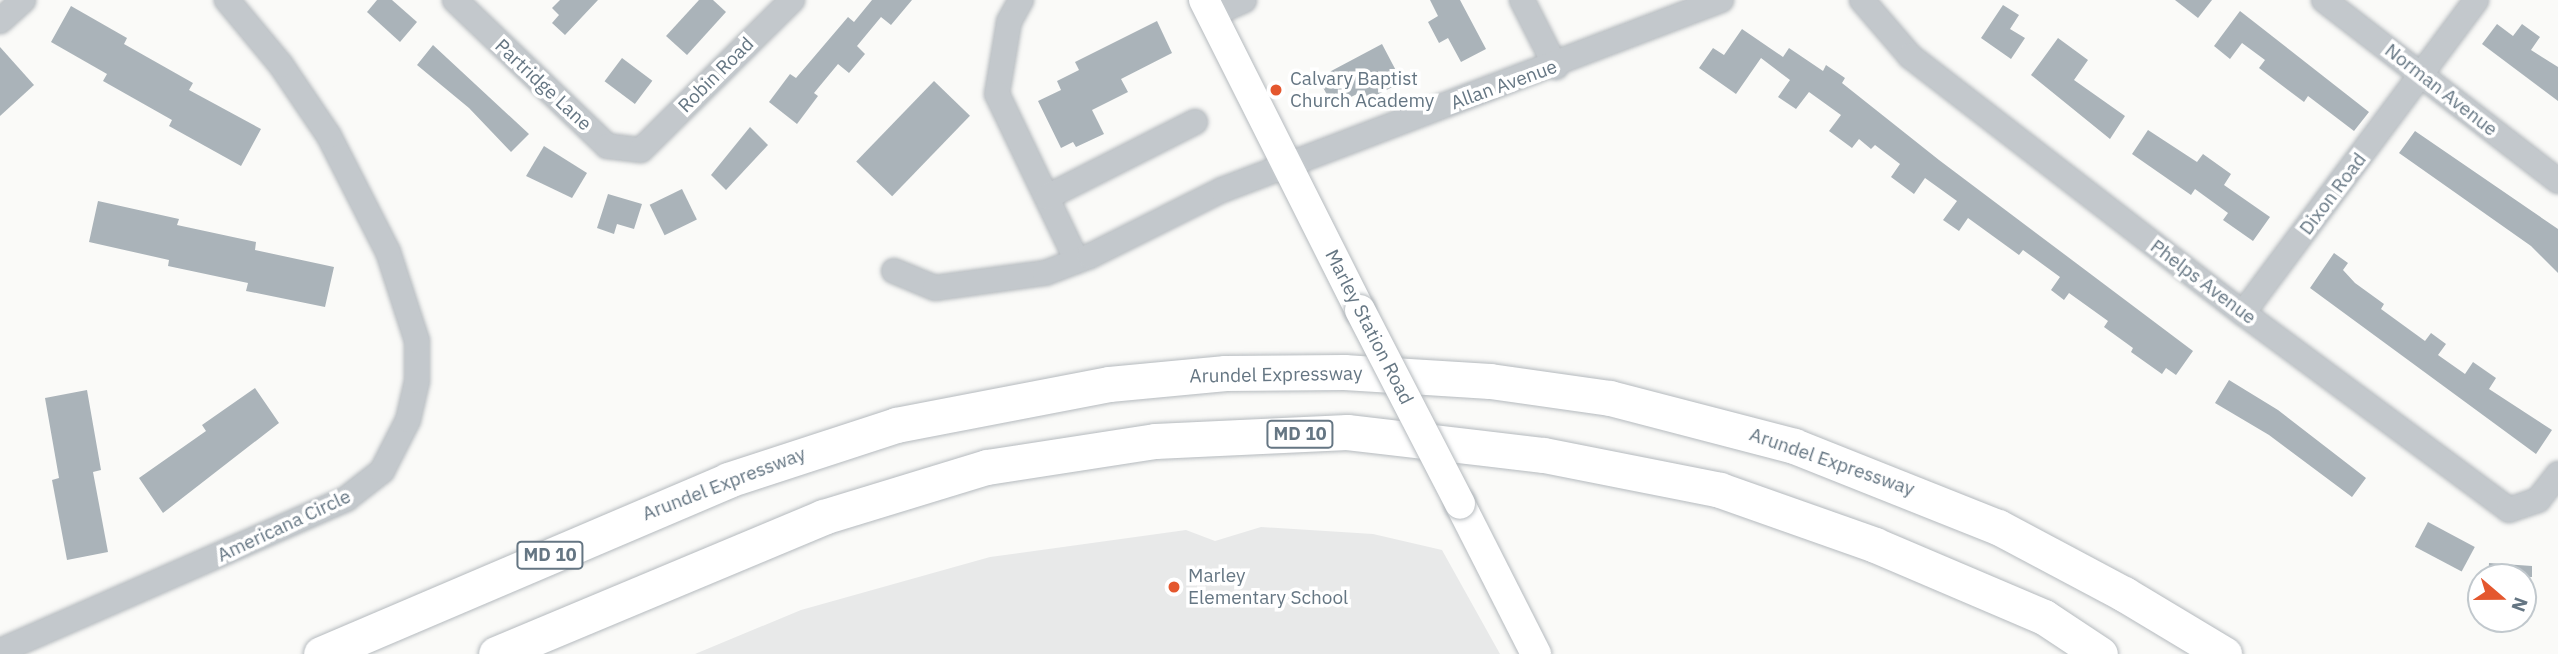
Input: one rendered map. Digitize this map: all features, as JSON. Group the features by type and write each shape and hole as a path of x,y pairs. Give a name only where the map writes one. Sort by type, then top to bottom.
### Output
{"highway":[{"name":"Arundel Expressway","path":"321,654 695,492 781,460 895,425 1109,384 1225,373 1344,372 1490,381 1586,394 1672,411 1794,446 1998,527 2124,594 2224,654"},
{"name":"MD 10","path":"496,654 823,517 987,467 1156,441 1347,432 1544,455 1720,490 1875,545 2032,612 2101,654"}],"main road":[{"name":"Marley Station Road","path":"1208,8 1536,654"}],"street":[{"path":"0,21 23,0"},
{"name":"Americana Circle","path":"0,651 346,499 382,471 408,421 417,381 417,341 388,252 329,136 281,65 227,0"},
{"name":"Robin Road","path":"641,150 792,0"},
{"path":"1021,0 1009,22 997,94 1077,261"},
{"path":"1208,8 1244,0"},
{"path":"1522,0 1556,66"},
{"name":"Allan Avenue","path":"894,271 935,288 1045,273 1077,261 1222,190 1556,66 1721,0"},
{"name":"Phelps Avenue","path":"1862,0 1910,56 2243,313 2509,510 2538,500 2558,474"},
{"name":"Norman Avenue","path":"2324,0 2558,181"},
{"name":"Dixon Road","path":"2243,313 2476,0"},
{"name":"Partridge Lane","path":"471,6 607,146 641,150"},
{"path":"1047,197 1195,122"}],"shaded area":[{"name":"Marley Elementary School","path":"1261,527 1373,534 1442,550 1500,654 695,654 801,610 990,557 1186,530 1215,541"}],"building":[{"path":"377,0 392,0 417,22 400,42 367,12"},
{"path":"560,0 598,0 565,35 552,23 559,15 552,8"},
{"path":"699,0 713,0 726,12 687,55 666,36"},
{"path":"872,0 912,0 891,25 881,17 857,46 865,54 849,73 838,64 814,93 818,96 797,124 769,102 790,74 796,78 848,17 854,22"},
{"path":"1430,0 1460,0 1486,49 1461,62 1448,38 1439,43 1428,22 1438,16"},
{"path":"2175,0 2212,0 2198,18"},
{"path":"2003,5 2019,15 2010,29 2025,38 2011,59 1981,38"},
{"path":"71,6 127,38 124,44 193,83 189,90 261,129 241,166 169,126 172,120 103,81 107,74 51,42"},
{"path":"2240,11 2369,112 2354,131 2308,96 2304,102 2259,68 2265,60 2242,43 2230,59 2214,46"},
{"path":"1157,21 1172,53 1121,79 1128,92 1092,110 1104,134 1076,147 1073,142 1061,148 1038,101 1061,90 1057,81 1079,70 1075,62"},
{"path":"2497,24 2513,36 2522,24 2540,37 2531,50 2558,67 2558,101 2482,44"},
{"path":"1742,29 1783,57 1789,48 1823,71 1826,65 1845,78 1842,83 1939,160 2193,351 2176,375 2166,368 2162,374 2131,352 2133,348 2104,327 2108,321 2069,293 2064,300 2051,290 2060,277 2023,250 2019,255 1968,218 1959,231 1943,220 1957,201 1925,178 1914,194 1891,177 1900,164 1875,145 1871,149 1859,139 1852,148 1829,131 1841,115 1809,92 1796,109 1778,97 1790,80 1761,58 1736,94 1699,68 1713,48 1724,55"},
{"path":"2058,38 2088,60 2074,80 2125,116 2110,139 2031,75"},
{"path":"1382,44 1402,82 1367,100 1363,91 1333,106 1318,78"},
{"path":"433,45 529,134 511,152 469,108 417,65"},
{"path":"0,47 34,85 0,116"},
{"path":"622,58 652,81 635,104 605,81"},
{"path":"934,81 970,116 892,196 856,162"},
{"path":"750,127 768,145 726,190 711,175"},
{"path":"2148,130 2197,162 2203,154 2231,174 2224,185 2270,217 2253,241 2223,220 2228,213 2195,189 2191,195 2132,154"},
{"path":"2415,131 2558,229 2558,273 2531,246 2399,153"},
{"path":"544,146 587,173 572,198 526,176"},
{"path":"682,189 697,220 665,235 650,205"},
{"path":"608,194 642,204 634,229 617,224 614,234 597,228"},
{"path":"98,201 179,219 177,225 256,242 255,250 334,267 325,307 246,291 248,283 168,266 169,260 89,242"},
{"path":"2334,253 2348,263 2343,270 2355,283 2384,304 2381,309 2425,341 2431,333 2446,344 2438,355 2465,374 2473,362 2496,378 2489,389 2552,430 2536,454 2310,288"},
{"path":"2229,380 2278,410 2366,478 2352,497 2269,435 2215,403"},
{"path":"255,388 279,423 163,513 139,478 206,431 202,425"},
{"path":"87,390 101,470 93,472 108,552 67,560 52,480 59,478 45,398"},
{"path":"2428,522 2475,547 2462,572 2415,547"}],"place":[{"name":"Calvary Baptist Church Academy","path":"1276,90"},
{"name":"Marley Elementary School","path":"1174,587"}]}
